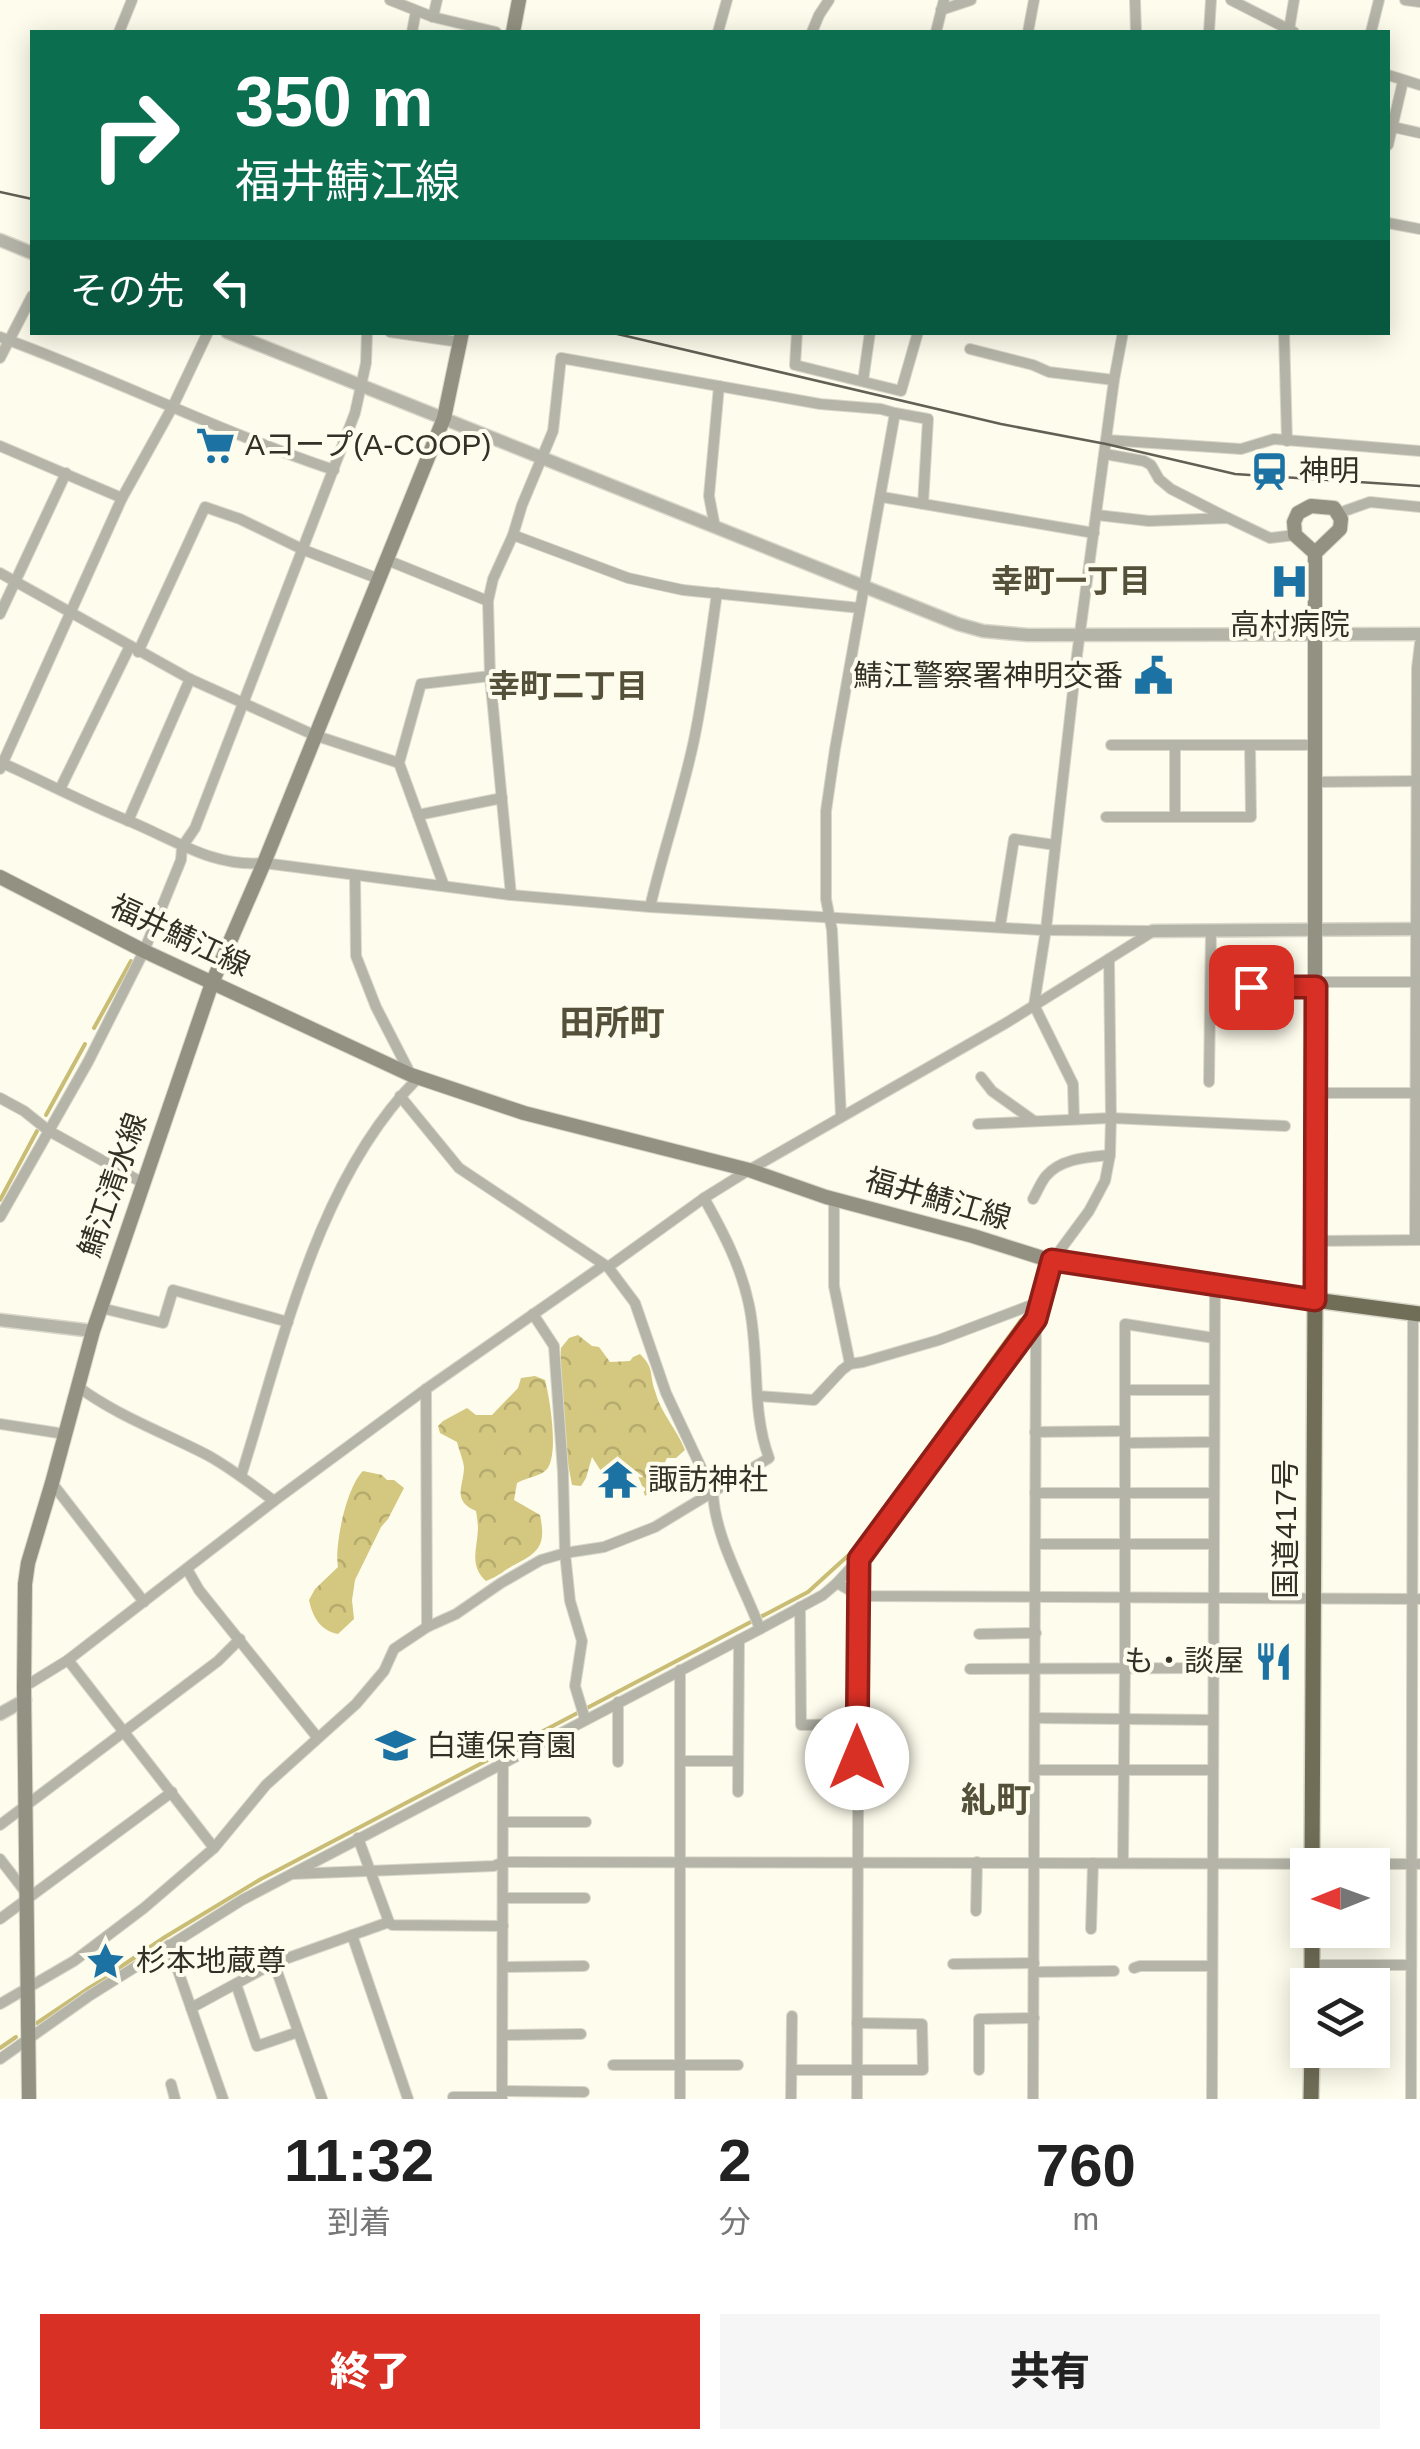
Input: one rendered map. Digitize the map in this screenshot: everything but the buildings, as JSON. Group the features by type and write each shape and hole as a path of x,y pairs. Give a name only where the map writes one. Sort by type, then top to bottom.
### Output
{"highway":[{"path":"1315,1300 1416,1314"},
{"name":"国道417号","path":"1312,1848 1315,1300"},
{"path":"1312,1948 1312,1965"},
{"path":"1311,2099 1312,2068"}],"main road":[{"path":"513,30 520,0"},
{"name":"鯖江清水線","path":"29,2099 26,1574 101,1308 212,983 444,418 462,337"},
{"path":"1315,553 1294,535 1294,522 1305,507 1334,508 1339,513 1339,532 1315,553 1315,1300"},
{"name":"福井鯖江線","path":"0,877 144,952 414,1076 524,1113 749,1170 834,1199 1052,1260 1315,1300"}],"street":[{"path":"120,30 132,0"},
{"path":"390,0 460,28"},
{"path":"433,17 437,0"},
{"path":"719,30 727,0"},
{"path":"813,30 829,0"},
{"path":"936,30 942,5 971,0"},
{"path":"1028,30 1034,0"},
{"path":"1135,0 1136,30"},
{"path":"1209,30 1211,0"},
{"path":"1231,0 1289,30"},
{"path":"1291,30 1294,0"},
{"path":"1371,30 1378,0"},
{"path":"1405,0 1420,2"},
{"path":"412,30 416,10"},
{"path":"1390,76 1420,84"},
{"path":"1390,138 1403,80"},
{"path":"1393,127 1420,132"},
{"path":"1390,224 1420,229"},
{"path":"0,240 30,252"},
{"path":"0,358 5,339 30,299"},
{"path":"207,335 122,498 1,765 182,847 229,862 650,907 869,921 1152,931 1418,929"},
{"path":"234,335 983,631 1028,635 1420,634"},
{"path":"0,1218 88,1062 144,952 181,860 182,847 195,828 334,470 362,388 367,335"},
{"path":"429,335 462,337"},
{"path":"797,335 795,365 902,390 917,335"},
{"path":"862,381 870,335"},
{"path":"1074,1120 1072,1084 1034,1005 1122,335"},
{"path":"1284,335 1286,441"},
{"path":"5,339 334,470"},
{"path":"970,348 1049,372 1114,380"},
{"path":"511,894 490,676 488,601 493,579 553,432 561,358 928,419 922,504"},
{"path":"714,527 709,496 720,386"},
{"path":"841,1116 826,899 826,811 895,413"},
{"path":"1107,440 1241,449 1264,440 1420,451"},
{"path":"1,450 122,498"},
{"path":"1105,454 1144,461 1170,489 1270,538 1294,535"},
{"path":"0,614 66,473"},
{"path":"882,497 1094,533"},
{"path":"1339,513 1370,502 1420,507"},
{"path":"60,789 205,507 379,579"},
{"path":"1097,515 1149,522 1228,518"},
{"path":"513,535 628,578 683,590 860,608"},
{"path":"388,560 488,601"},
{"path":"0,573 190,679 314,735 398,764"},
{"path":"650,907 695,736 717,593"},
{"path":"1315,1241 1418,1240 1420,643"},
{"path":"444,886 398,764 421,684 490,676"},
{"path":"128,820 190,679"},
{"path":"1111,745 1136,751 1176,745 1315,745"},
{"path":"1175,816 1176,745"},
{"path":"1106,817 1251,816 1250,745"},
{"path":"1316,782 1419,781"},
{"path":"418,815 502,798"},
{"path":"1000,928 1014,839 1055,845"},
{"path":"241,1476 288,1322 331,1206 361,1151 414,1076 376,1007 356,956 356,876"},
{"path":"1210,930 1210,1082"},
{"path":"0,1714 274,1501 532,1314 749,1170 1006,1023 1152,931"},
{"path":"1033,2099 1036,1319 1052,1260 1105,1181 1111,1118 1109,959"},
{"path":"1251,987 1419,982"},
{"path":"981,1077 992,1091 1035,1121"},
{"path":"1316,1093 1417,1094"},
{"path":"400,1096 459,1168 606,1266 635,1303 666,1393 713,1492 724,1542 758,1622"},
{"path":"0,1098 49,1131 142,1183"},
{"path":"978,1124 1111,1118 1284,1126"},
{"path":"1033,1199 1046,1176 1063,1163 1110,1156"},
{"path":"0,2004 74,1961 214,1848 266,1785 356,1704 384,1671 394,1650 426,1627 456,1614 500,1582 541,1560 604,1547 655,1528 770,1458 760,1432 747,1298 730,1245 704,1198"},
{"path":"834,1199 834,1286 850,1364"},
{"path":"1212,2099 1215,1284"},
{"path":"101,1308 163,1323 173,1290 288,1322"},
{"path":"758,1396 814,1400 850,1364 938,1340 1042,1301"},
{"path":"532,1314 554,1346 565,1553 570,1601 582,1641 575,1686 584,1713"},
{"path":"1411,2099 1416,1864 1416,1314"},
{"path":"0,2059 89,1996 242,1900 503,1764 584,1713 618,1702 738,1640 758,1622 822,1595 859,1559 1036,1319"},
{"path":"0,1320 94,1331"},
{"path":"1123,1863 1124,1324 1214,1338"},
{"path":"77,1386 98,1402 208,1456 274,1501"},
{"path":"426,1389 426,1627"},
{"path":"1125,1390 1214,1390"},
{"path":"0,1424 65,1434"},
{"path":"1035,1432 1214,1442"},
{"path":"52,1483 144,1602"},
{"path":"1036,1493 1214,1492"},
{"path":"1036,1544 1213,1544"},
{"path":"857,2099 859,1559"},
{"path":"187,1569 199,1590 317,1737"},
{"path":"838,1583 860,1596 1416,1599"},
{"path":"800,1607 801,1724 857,1724"},
{"path":"979,1634 1036,1633"},
{"path":"0,1825 218,1661 240,1639"},
{"path":"738,1640 738,1792"},
{"path":"68,1660 214,1848"},
{"path":"970,1669 1213,1668"},
{"path":"680,1670 680,2099"},
{"path":"618,1702 618,1762"},
{"path":"1035,1718 1213,1720"},
{"path":"680,1761 738,1761"},
{"path":"502,2096 503,1764"},
{"path":"1035,1770 1212,1770"},
{"path":"0,1919 172,1792"},
{"path":"503,1822 586,1822"},
{"path":"358,1838 389,1922"},
{"path":"0,1859 28,1897"},
{"path":"289,1874 494,1866 503,1862 1290,1864"},
{"path":"976,1862 976,1911"},
{"path":"1092,1863 1092,1929"},
{"path":"1390,1864 1416,1864"},
{"path":"503,1898 585,1898"},
{"path":"191,2008 274,1963 389,1922 503,1926"},
{"path":"352,1936 408,2099"},
{"path":"169,1945 223,2099"},
{"path":"274,1963 322,2099"},
{"path":"952,1964 1114,1971"},
{"path":"1312,1965 1412,1965"},
{"path":"503,1967 584,1966"},
{"path":"1134,1968 1212,1966"},
{"path":"236,1984 257,2046 298,2032"},
{"path":"792,2016 792,2099"},
{"path":"979,2070 979,2019 1034,2018"},
{"path":"792,2070 923,2070 922,2024 857,2023"},
{"path":"502,2034 582,2034"},
{"path":"612,2065 738,2065"},
{"path":"171,2084 175,2099"},
{"path":"453,2097 584,2092"}],"green space":[{"path":"578,1335 599,1347 610,1362 630,1361 640,1354 645,1359 661,1407 685,1450 676,1458 667,1458 656,1483 645,1496 633,1471 616,1465 614,1480 608,1482 592,1457 581,1486 572,1485 564,1442 560,1372 561,1348 569,1338"},
{"path":"535,1376 545,1380 547,1389 551,1462 544,1472 517,1483 514,1500 540,1515 541,1540 531,1555 486,1581 476,1563 476,1511 461,1497 462,1458 457,1442 440,1433 438,1426 467,1408 476,1415 492,1415 518,1388 521,1378"},
{"path":"363,1471 382,1475 404,1488 355,1580 354,1619 338,1634 318,1622 309,1600 338,1567 343,1516"}],"waterway":[{"path":"94,1028 131,961"},
{"path":"46,1115 85,1044"},
{"path":"0,1200 37,1131"},
{"path":"37,2023 165,1937 261,1879 808,1592 852,1552 1021,1320"},
{"path":"0,2048 16,2037"}],"tram line":[{"path":"0,192 30,199"},
{"path":"622,335 1235,474 1420,486"}],"place":[{"name":"Aコープ(A-COOP)","path":"215,445"},
{"name":"神明","path":"1269,471"},
{"name":"高村病院","path":"1290,581"},
{"name":"鯖江警察署神明交番","path":"1153,676"},
{"name":"諏訪神社","path":"618,1480"},
{"name":"も・談屋","path":"1274,1661"},
{"name":"白蓮保育園","path":"396,1746"},
{"name":"杉本地蔵尊","path":"106,1961"}],"district":[{"name":"幸町一丁目","path":"1071,581"},
{"name":"幸町二丁目","path":"568,686"},
{"name":"田所町","path":"612,1023"},
{"name":"糺町","path":"996,1800"}],"route":[{"path":"857,1758 859,1559 1036,1319 1052,1260 1315,1300 1316,987 1251,987"}]}
